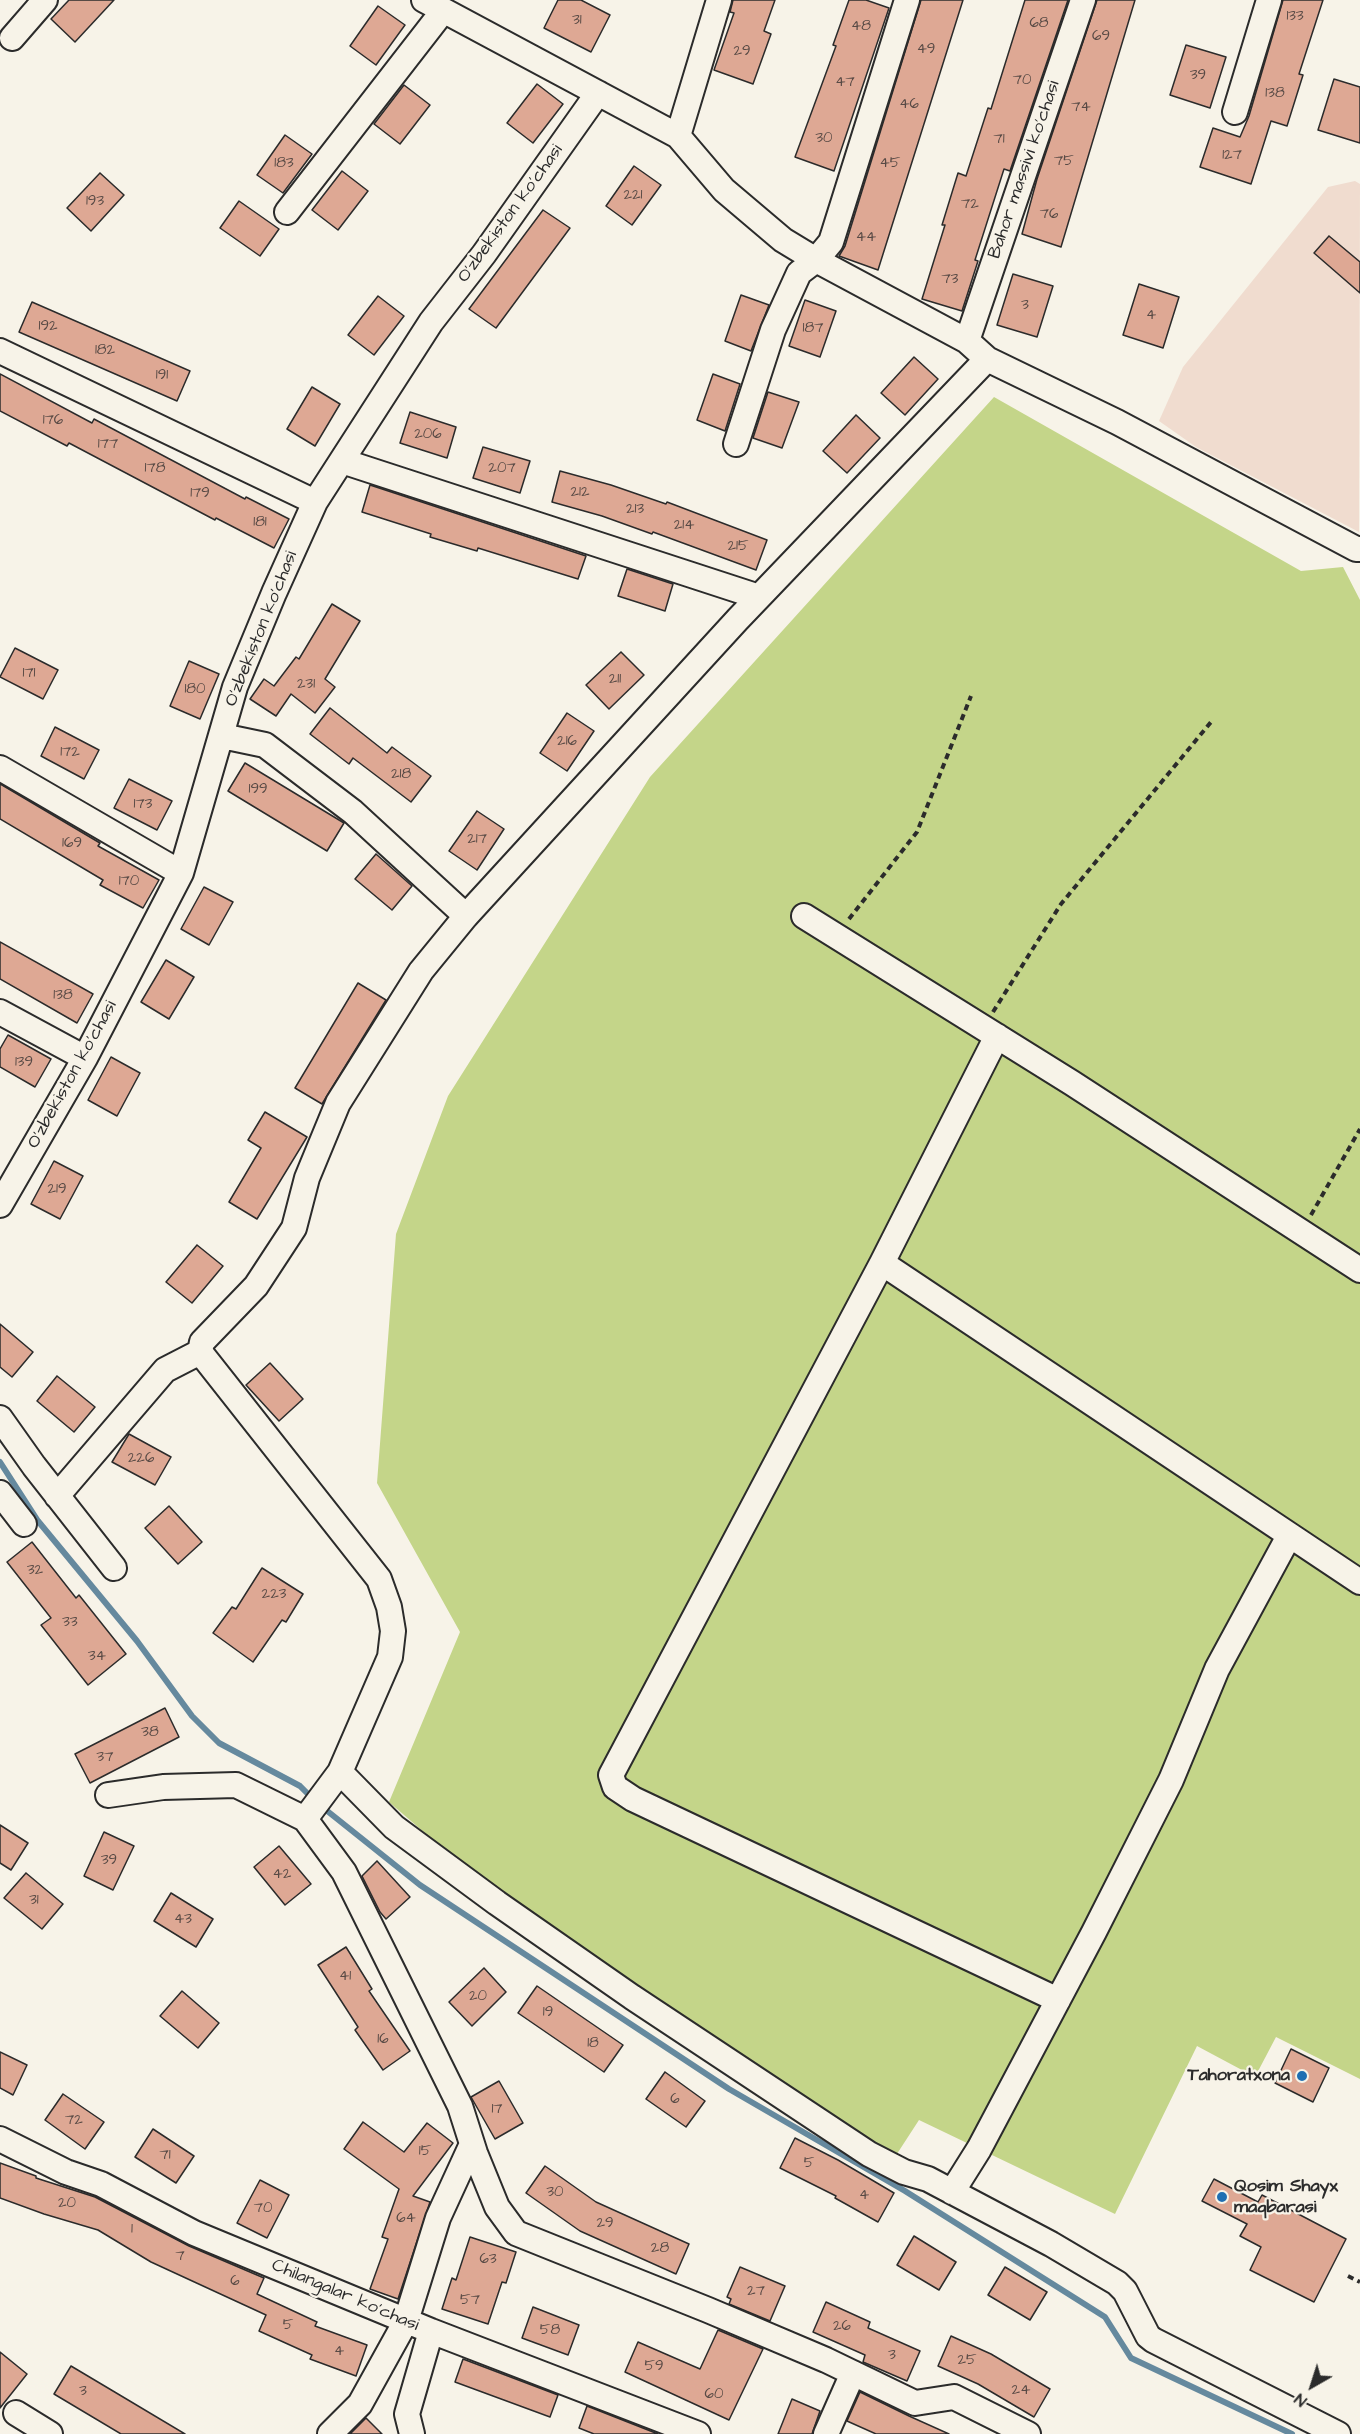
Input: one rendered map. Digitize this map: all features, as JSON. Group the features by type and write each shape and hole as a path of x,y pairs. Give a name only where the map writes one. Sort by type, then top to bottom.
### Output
{"street":[{"path":"12,38 45,0"},
{"path":"678,136 719,0"},
{"path":"736,444 773,330 799,273 816,260 831,242 907,0"},
{"name":"Bahor massivi ko'chasi","path":"967,341 1083,0"},
{"path":"1235,112 1269,0"},
{"path":"287,212 446,7 678,136 724,190 783,240 816,260 967,341 987,359 1117,422 1356,549 1360,549"},
{"name":"O‘zbekiston ko‘chasi","path":"0,1205 85,1058 181,873 235,687 315,502 431,322 484,254 598,93"},
{"path":"0,351 315,502"},
{"path":"306,1819 340,1772 390,1657 393,1631 388,1606 380,1579 200,1352 202,1342 256,1286 294,1228 307,1178 338,1103 421,971 466,916 759,597 987,359"},
{"path":"342,461 759,597"},
{"path":"222,736 265,745 353,812 466,916"},
{"path":"0,768 181,873"},
{"path":"804,916 990,1032 1360,1270"},
{"path":"0,1012 85,1058"},
{"path":"990,1032 882,1263 611,1775 615,1787 633,1799 1058,2000"},
{"path":"882,1263 1360,1582"},
{"path":"57,1496 165,1370 200,1352"},
{"path":"0,1418 57,1496 114,1568"},
{"path":"0,1493 24,1524"},
{"path":"952,2192 979,2149 1058,2000 1171,1779 1217,1669 1289,1536"},
{"path":"340,1772 394,1827 497,1904 632,1997 869,2154 952,2192 1051,2244 1117,2283 1125,2291 1148,2336 1153,2340 1338,2434"},
{"path":"108,1795 163,1787 236,1785 306,1819 349,1882 460,2106 472,2144 497,2207 516,2233 708,2310 915,2403 954,2397 1028,2434"},
{"name":"Chilangalar ko'chasi","path":"0,2139 66,2172 102,2184 194,2233 431,2331 698,2434"},
{"path":"330,2434 360,2404 406,2321 438,2218 472,2144"},
{"path":"412,2434 407,2414 431,2331"},
{"path":"826,2434 852,2373"},
{"path":"16,2413 50,2434"}],"path":[{"path":"835,936 917,832 971,696"},
{"path":"990,1032 1061,904 1211,722"},
{"path":"1301,1232 1360,1129"},
{"path":"1348,2276 1360,2282"}],"shaded area":[{"path":"1355,181 1360,184 1359,532 1196,447 1159,421 1183,367 1328,187"}],"green space":[{"path":"994,397 1301,571 1343,567 1360,600 1360,2079 1276,2037 1255,2077 1197,2046 1115,2214 919,2120 893,2160 500,1898 389,1802 460,1632 377,1483 396,1234 448,1096 650,777"}],"building":[{"path":"69,0 114,0 75,42 51,19"},
{"path":"558,0 581,0 610,15 591,52 544,28"},
{"path":"733,0 775,0 764,31 771,34 753,84 714,70 734,13 730,12"},
{"path":"849,0 866,0 889,8 834,171 795,157 836,46 833,45"},
{"path":"921,0 963,0 878,270 839,256 845,246"},
{"path":"1025,0 1068,0 1010,171 1004,169 975,260 978,261 962,311 922,299 958,173 966,176 988,108 991,109"},
{"path":"1097,0 1135,0 1061,247 1022,234 1037,179"},
{"path":"1283,0 1323,0 1299,74 1303,75 1287,126 1271,121 1251,184 1200,167 1213,128 1240,137 1249,116"},
{"path":"378,6 405,25 376,65 350,46"},
{"path":"1186,45 1226,57 1210,108 1170,95"},
{"path":"1334,79 1360,87 1360,143 1318,130"},
{"path":"537,84 563,104 533,143 507,123"},
{"path":"404,85 430,105 400,144 374,124"},
{"path":"285,135 312,154 283,193 257,175"},
{"path":"634,166 661,185 632,225 606,206"},
{"path":"342,171 368,191 338,230 312,210"},
{"path":"100,173 124,195 91,231 67,208"},
{"path":"239,201 279,229 260,256 220,228"},
{"path":"543,210 570,228 496,328 469,309"},
{"path":"1329,236 1360,262 1360,293 1314,253"},
{"path":"1013,274 1053,286 1037,337 997,325"},
{"path":"1139,284 1179,297 1163,348 1123,335"},
{"path":"741,295 769,305 751,351 725,341"},
{"path":"378,296 404,316 374,355 348,335"},
{"path":"805,300 836,311 820,357 789,346"},
{"path":"32,302 190,371 177,401 19,332"},
{"path":"914,357 938,379 905,415 881,393"},
{"path":"0,374 92,423 94,419 245,499 246,497 289,519 274,548 216,518 215,520 69,443 67,446 0,411"},
{"path":"713,374 740,384 725,431 697,420"},
{"path":"312,387 340,404 315,446 287,429"},
{"path":"768,392 799,402 782,448 753,438"},
{"path":"410,412 456,427 447,458 400,443"},
{"path":"856,415 880,438 847,473 823,451"},
{"path":"483,447 530,461 520,493 473,478"},
{"path":"560,471 666,504 667,502 767,540 756,570 653,532 652,534 602,516 552,502"},
{"path":"370,485 586,556 578,579 478,548 477,551 430,537 431,534 362,512"},
{"path":"627,569 673,584 665,611 618,596"},
{"path":"332,604 360,621 325,679 335,687 315,713 291,694 276,716 250,699 264,679 274,686 296,657 299,659"},
{"path":"15,648 58,670 43,699 0,677"},
{"path":"621,652 644,675 609,709 586,685"},
{"path":"189,661 219,674 200,719 170,706"},
{"path":"330,708 387,753 392,747 431,776 411,802 353,758 349,764 310,734"},
{"path":"567,713 594,731 567,771 540,753"},
{"path":"55,727 99,750 84,779 41,756"},
{"path":"245,763 344,823 327,851 228,791"},
{"path":"129,779 172,801 157,830 114,808"},
{"path":"0,784 100,843 98,846 159,880 143,908 100,885 103,880 0,819"},
{"path":"477,811 504,829 477,870 449,851"},
{"path":"376,854 412,886 392,910 355,879"},
{"path":"204,887 233,902 209,945 181,929"},
{"path":"0,942 93,994 77,1023 0,979"},
{"path":"166,960 194,977 169,1019 141,1002"},
{"path":"358,983 386,1000 322,1104 295,1088"},
{"path":"8,1035 51,1059 35,1087 0,1067 0,1049"},
{"path":"111,1057 140,1073 117,1116 88,1100"},
{"path":"265,1112 307,1137 257,1219 229,1202 261,1148 248,1140"},
{"path":"54,1161 83,1176 60,1219 31,1204"},
{"path":"197,1245 223,1266 192,1303 166,1282"},
{"path":"0,1324 33,1352 12,1377 0,1367"},
{"path":"270,1363 303,1399 279,1421 246,1385"},
{"path":"57,1376 95,1407 74,1432 37,1401"},
{"path":"129,1434 171,1457 155,1485 112,1462"},
{"path":"169,1506 202,1542 178,1564 145,1528"},
{"path":"32,1542 76,1598 79,1595 126,1654 88,1685 41,1625 51,1618 7,1562"},
{"path":"262,1568 303,1594 286,1622 282,1620 253,1662 213,1633 232,1607 236,1609"},
{"path":"165,1708 179,1737 90,1783 75,1754"},
{"path":"0,1825 28,1843 11,1870 0,1863"},
{"path":"104,1832 134,1846 113,1890 84,1876"},
{"path":"279,1846 311,1884 285,1905 254,1867"},
{"path":"377,1861 410,1897 386,1919 380,1912 362,1876"},
{"path":"26,1873 63,1904 42,1929 4,1898"},
{"path":"171,1893 213,1919 196,1947 154,1921"},
{"path":"346,1947 372,1989 369,1991 410,2051 383,2070 355,2030 358,2027 318,1965"},
{"path":"484,1968 506,1992 472,2026 449,2002"},
{"path":"537,1986 623,2045 604,2072 518,2013"},
{"path":"182,1991 219,2023 198,2048 160,2016"},
{"name":"Tahoratxona","path":"1291,2049 1329,2068 1313,2102 1275,2083"},
{"path":"0,2052 27,2065 13,2095 0,2088"},
{"path":"665,2072 705,2101 686,2127 646,2099"},
{"path":"499,2081 523,2123 495,2139 471,2097"},
{"path":"63,2094 104,2122 85,2149 45,2120"},
{"path":"363,2122 404,2152 427,2123 453,2143 413,2196 430,2202 398,2299 370,2289 388,2239 382,2237 399,2189 344,2149"},
{"path":"153,2129 194,2156 176,2183 135,2157"},
{"path":"795,2138 894,2193 878,2222 835,2198 836,2196 780,2168"},
{"path":"0,2163 36,2176 36,2178 95,2197 189,2246 264,2278 257,2294 317,2322 315,2326 367,2345 356,2376 310,2359 312,2355 259,2331 266,2315 151,2262 98,2230 0,2198"},
{"path":"545,2166 596,2202 689,2244 676,2274 580,2231 526,2193"},
{"path":"1214,2179 1258,2202 1262,2195 1346,2239 1314,2302 1250,2270 1261,2247 1240,2236 1247,2224 1202,2201"},
{"path":"260,2180 289,2195 267,2238 237,2223"},
{"path":"914,2236 956,2262 939,2290 897,2265"},
{"path":"470,2237 516,2252 506,2283 502,2282 488,2324 442,2309 452,2278 456,2280"},
{"path":"740,2267 785,2286 770,2321 729,2304 731,2299 727,2297"},
{"path":"1005,2267 1047,2292 1030,2320 988,2295"},
{"path":"826,2302 870,2322 868,2328 920,2351 907,2381 863,2362 865,2355 813,2332"},
{"path":"533,2307 579,2325 568,2355 522,2338"},
{"path":"718,2330 763,2349 729,2420 625,2372 638,2342 700,2369"},
{"path":"951,2336 991,2354 1050,2389 1034,2417 978,2384 938,2366"},
{"path":"0,2352 27,2374 0,2408"},
{"path":"463,2359 558,2395 550,2417 455,2382"},
{"path":"71,2366 185,2434 121,2434 54,2394"},
{"path":"860,2392 949,2434 876,2434 847,2421"},
{"path":"792,2399 820,2411 812,2434 778,2434"},
{"path":"587,2406 658,2434 594,2434 579,2428"},
{"path":"366,2418 382,2434 350,2434"}],"waterway":[{"path":"0,1462 38,1521 137,1641 192,1716 219,1743 300,1786 313,1799"},
{"path":"321,1806 420,1885 729,2089 905,2191 1105,2317 1131,2358 1292,2434"}],"place":[{"name":"Tahoratxona","path":"1302,2076"},
{"name":"Qosim Shayx maqbarasi","path":"1222,2197"}]}
